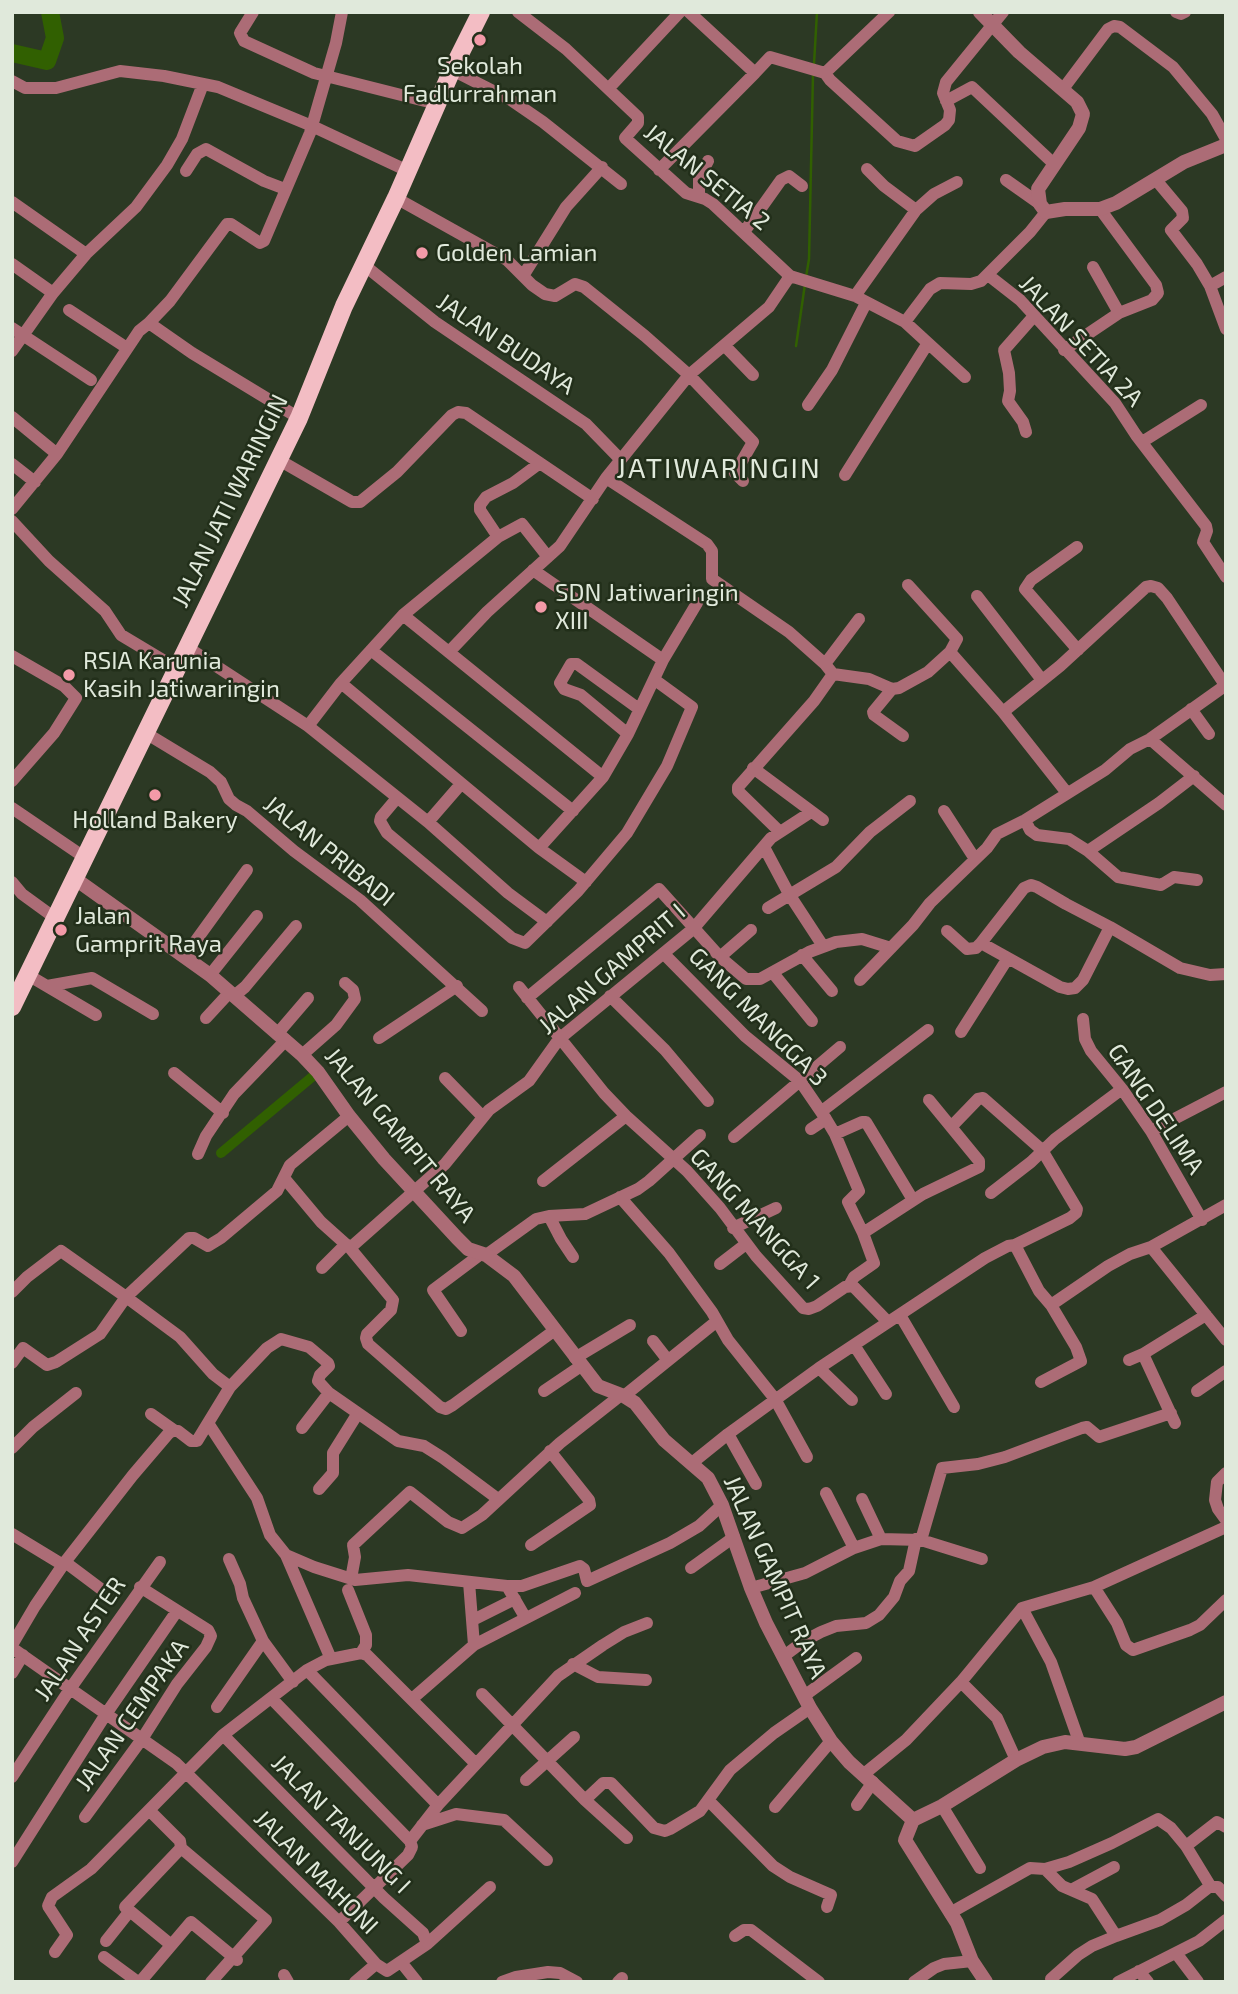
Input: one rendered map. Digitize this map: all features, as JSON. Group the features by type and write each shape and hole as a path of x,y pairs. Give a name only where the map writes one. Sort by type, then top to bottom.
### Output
{"main road":[{"name":"JALAN JATI WARINGIN","path":"12,1007 21,981 55,918 299,418 344,306 481,12"}],"street":[{"path":"253,12 240,33 241,39 314,73 438,104"},
{"path":"12,509 57,454 139,331 170,301 226,224 260,243 263,242 312,126 337,43 342,12"},
{"name":"JALAN SETIA 2","path":"518,12 566,49 639,119 625,138 686,193 713,204 790,276 860,300 905,322 965,377"},
{"path":"609,88 680,12"},
{"path":"690,12 755,73"},
{"path":"816,69 889,12"},
{"path":"981,12 1019,52 1077,102 1083,114 1079,128 1038,189 1043,208"},
{"path":"659,170 770,57 816,69 897,141 908,146 920,144 945,125 951,116 943,93 946,82 1003,12"},
{"path":"1176,12 1185,12"},
{"path":"1063,89 1108,29 1120,27 1173,66 1212,114 1226,139"},
{"path":"452,70 511,100 621,184"},
{"path":"12,81 25,88 56,88 120,71 164,76 218,87 312,126 408,171"},
{"path":"12,351 17,331 86,254 136,208 182,139 203,84"},
{"path":"946,101 972,87 1054,164"},
{"path":"1006,180 1043,208 1100,209 1116,203 1184,162 1226,145"},
{"path":"186,171 197,154 206,149 264,181 285,189"},
{"path":"699,197 699,178 708,161"},
{"path":"523,276 566,207 602,167"},
{"path":"867,169 884,186 916,209"},
{"path":"744,232 781,180 789,176 802,186"},
{"path":"1156,180 1182,211 1183,218 1171,230 1210,286 1226,329"},
{"path":"808,405 832,370 860,300 916,209 934,194 957,182"},
{"path":"396,198 507,260 545,294 555,296 575,284 584,287 689,375 753,442 735,473 743,481"},
{"path":"12,202 86,254"},
{"path":"905,322 930,289 940,283 971,284 981,281 1043,208"},
{"path":"1065,350 1119,313 1152,300 1158,293 1158,289 1100,209"},
{"path":"12,264 53,292"},
{"name":"JALAN BUDAYA","path":"364,265 435,321 586,424 621,460"},
{"path":"1093,268 1119,313"},
{"name":"JALAN SETIA 2A","path":"988,275 1020,300 1115,403 1206,526 1208,531 1203,542 1224,572"},
{"path":"449,652 487,612 560,546 606,478 689,375 769,307 790,276"},
{"path":"1210,286 1226,277"},
{"path":"69,310 127,348"},
{"path":"1026,432 1023,422 1008,401 1010,391 1004,350 1034,316"},
{"path":"149,323 192,353 299,418"},
{"path":"17,331 91,380"},
{"path":"845,475 928,343"},
{"path":"724,346 753,375"},
{"path":"1142,442 1201,405"},
{"path":"279,460 352,502 360,502 397,472 458,412 466,413 593,499"},
{"path":"12,417 57,454"},
{"path":"498,537 480,510 482,501 540,463"},
{"path":"12,464 35,482"},
{"path":"606,478 707,544 712,551 712,579 789,632 829,669 869,679 892,689 913,681 950,652 957,639 908,585"},
{"path":"12,521 49,561 105,611 121,635 176,668"},
{"path":"308,726 341,683 403,615 498,537 522,524 548,557"},
{"path":"1077,547 1031,580 1026,589 1077,650"},
{"path":"533,569 663,660"},
{"path":"860,980 930,903 1002,830 1025,820 1105,770 1130,749 1150,739 1226,685 1158,588 1146,587 1003,712"},
{"path":"977,596 1042,680"},
{"path":"539,848 603,777 628,734 663,660 697,603"},
{"path":"403,615 603,777"},
{"path":"779,831 738,791 740,782 814,701 829,669 859,619"},
{"path":"187,647 308,726 547,922"},
{"path":"371,650 573,811"},
{"path":"950,652 1003,712 1068,793"},
{"path":"12,656 64,686 76,698 54,733 12,781"},
{"path":"628,734 581,695 564,689 560,683 571,664 578,664 639,709"},
{"path":"397,798 381,817 380,821 387,832 517,941 529,942 586,882 627,833 667,766 692,710 690,704 654,680"},
{"path":"341,683 539,848 586,882"},
{"path":"892,689 873,712 903,736"},
{"path":"1191,709 1209,734"},
{"name":"JALAN PRIBADI","path":"144,732 210,772 221,782 229,799 360,900 482,1011"},
{"path":"1150,739 1226,805"},
{"path":"752,768 823,820"},
{"path":"1088,851 1194,776"},
{"path":"428,822 461,783"},
{"path":"768,908 836,867 870,832 910,801"},
{"path":"944,811 975,859"},
{"path":"14,812 84,857"},
{"name":"JALAN GAMPRIT I","path":"321,1268 444,1164 482,1117 529,1081 559,1039 693,929 779,831 811,812"},
{"path":"1025,820 1030,830 1037,835 1069,839 1088,851 1118,877 1161,884 1174,877 1197,880"},
{"path":"764,846 789,894 823,946"},
{"path":"184,957 247,870"},
{"name":"JALAN GAMPIT RAYA","path":"74,878 210,975 282,1036 318,1072 384,1159 468,1249 484,1254 514,1276 598,1386 635,1403 664,1440 708,1478 722,1505 764,1618 807,1702 831,1741 849,1762 913,1820"},
{"path":"12,882 22,894 55,918"},
{"path":"947,931 967,949 976,948 1024,888 1031,885 1180,968 1210,975 1226,974"},
{"path":"527,998 657,889 662,890 720,957 746,979 760,979 802,955 836,942 862,939 891,948"},
{"path":"210,975 257,916"},
{"path":"206,1018 232,994 245,987 296,926"},
{"path":"981,943 1060,987 1075,988 1083,980 1110,927"},
{"path":"720,957 751,930"},
{"name":"GANG MANGGA 3","path":"664,954 745,1036 800,1081 835,1134 859,1191 848,1202 863,1233"},
{"path":"802,955 832,991"},
{"path":"961,1032 1008,958"},
{"path":"773,973 812,1021"},
{"path":"47,986 92,978 153,1014"},
{"path":"21,981 47,986 96,1015"},
{"path":"302,1055 335,1025 351,1005 355,995 345,983"},
{"path":"379,1038 457,986"},
{"name":"GANG MANGGA 1","path":"519,987 559,1039 626,1116 687,1171 720,1208 746,1244 803,1308 817,1306 849,1286 856,1287 894,1318 954,1407"},
{"path":"610,996 665,1049 708,1101"},
{"path":"198,1154 206,1136 234,1094 282,1036 308,998"},
{"name":"GANG DELIMA","path":"1083,1019 1091,1051 1151,1131 1202,1220"},
{"path":"811,1129 824,1115 928,1030"},
{"path":"734,1137 840,1047"},
{"path":"174,1073 223,1113"},
{"path":"445,1078 482,1117"},
{"path":"991,1193 1122,1089"},
{"path":"1151,1131 1226,1092"},
{"path":"692,1463 818,1368 985,1258 1076,1213 1077,1209 1042,1150 983,1098 978,1099 951,1127"},
{"path":"849,1286 854,1277 874,1263 863,1233 913,1200 979,1167 979,1161 929,1100"},
{"path":"12,1363 18,1345 50,1366 100,1334 126,1297 183,1242 194,1238 204,1245 212,1244 269,1199 285,1179 290,1165 349,1116"},
{"path":"544,1181 626,1116"},
{"path":"835,1134 866,1122 913,1200"},
{"path":"461,1331 433,1290 532,1221 549,1216 585,1214 649,1181 700,1135"},
{"path":"285,1179 321,1222 348,1246 394,1303 391,1310 367,1334 368,1344 440,1407 446,1409 453,1405 555,1330"},
{"path":"620,1197 669,1253 728,1340 775,1399 807,1457"},
{"path":"1051,1305 1108,1266 1151,1247 1226,1205"},
{"path":"733,1228 776,1208"},
{"path":"549,1216 573,1257"},
{"path":"720,1264 746,1244"},
{"path":"1015,1245 1039,1291 1051,1305 1076,1347 1081,1361 1041,1382"},
{"path":"1151,1247 1226,1340"},
{"path":"12,1292 61,1251 180,1337 214,1374 230,1387"},
{"path":"1129,1360 1206,1315"},
{"path":"361,1653 366,1645 366,1636 349,1584 355,1557 353,1545 410,1492 448,1522 462,1528 482,1515 550,1451 717,1321"},
{"path":"544,1391 629,1325"},
{"path":"151,1414 195,1442 230,1387 267,1348 281,1339 309,1347 328,1363 329,1366 318,1378 329,1393 398,1441 424,1446 498,1499"},
{"path":"653,1340 667,1359"},
{"path":"854,1345 886,1394"},
{"path":"785,1656 821,1632 836,1626 866,1623 879,1615 894,1597 900,1581 909,1571 943,1468 978,1464 1005,1457 1082,1428 1087,1427 1099,1437 1173,1418 1143,1354"},
{"path":"818,1368 852,1400"},
{"path":"1197,1391 1226,1371"},
{"path":"12,1448 33,1427 76,1393"},
{"path":"302,1429 329,1393"},
{"path":"319,1489 333,1473 333,1453 358,1413"},
{"path":"208,1423 257,1498 270,1535 286,1555 331,1659"},
{"path":"12,1673 16,1650 34,1606 133,1475 168,1434 175,1431"},
{"path":"727,1434 756,1484"},
{"path":"531,1545 590,1505 589,1500 550,1451"},
{"path":"1226,1473 1217,1482 1221,1497 1218,1509 1226,1520"},
{"path":"826,1493 854,1548"},
{"path":"862,1499 881,1539"},
{"path":"286,1555 349,1584 408,1575 522,1586 580,1566 587,1581 670,1543 699,1526 722,1505"},
{"path":"857,1805 868,1778 961,1682 1022,1608 1094,1587 1226,1527"},
{"path":"12,1534 102,1589"},
{"path":"691,1568 734,1537"},
{"path":"751,1588 805,1573 854,1548 881,1539 919,1539 982,1559"},
{"path":"229,1559 243,1598 264,1642 293,1682"},
{"name":"JALAN ASTER","path":"12,1777 140,1587 160,1562"},
{"path":"469,1582 474,1645"},
{"path":"507,1586 525,1617"},
{"path":"12,1862 106,1714 177,1611 140,1587"},
{"path":"1094,1587 1117,1623 1126,1645 1133,1650 1200,1625 1226,1600"},
{"path":"412,1699 474,1645 575,1593"},
{"path":"473,1620 515,1599"},
{"path":"1022,1608 1051,1662 1080,1744"},
{"name":"JALAN CEMPAKA","path":"85,1817 142,1739 211,1636 208,1630 177,1611"},
{"path":"410,1841 419,1826 558,1676 624,1632 647,1623"},
{"path":"217,1707 264,1642"},
{"name":"JALAN MAHONI","path":"16,1650 187,1772 339,1922 376,1964 387,1972 401,1962"},
{"path":"55,1952 67,1935 66,1929 51,1911 49,1901 92,1869 223,1735 307,1670 331,1659 361,1653 375,1662 475,1764"},
{"path":"585,1800 603,1783 611,1783 654,1828 665,1831 679,1825 700,1811 730,1770 856,1658"},
{"path":"573,1664 598,1677 646,1681"},
{"path":"307,1670 438,1805"},
{"path":"961,1682 997,1718 1016,1760"},
{"path":"482,1694 585,1800 627,1838"},
{"path":"271,1698 410,1841 412,1847 408,1855 339,1922"},
{"path":"986,1982 972,1961 957,1923 905,1840 913,1820 942,1806 1016,1760 1056,1743 1125,1749 1136,1747 1226,1702"},
{"name":"JALAN TANJUNG I","path":"223,1735 423,1933 427,1944"},
{"path":"526,1780 574,1737"},
{"path":"775,1807 831,1741"},
{"path":"708,1800 773,1866 790,1877 831,1895 827,1907"},
{"path":"942,1806 980,1868"},
{"path":"150,1811 180,1841 181,1848 266,1920 236,1959 211,1982"},
{"path":"419,1826 456,1814 505,1820 547,1860"},
{"path":"950,1913 1030,1868 1045,1869 1069,1862 1158,1819 1165,1822 1186,1846 1211,1886"},
{"path":"1186,1846 1217,1822 1226,1828"},
{"path":"170,1944 126,1910 126,1905 181,1848"},
{"path":"1071,1890 1114,1867"},
{"path":"1045,1869 1059,1884 1092,1899 1116,1936"},
{"path":"1051,1979 1092,1946 1160,1920 1211,1886 1218,1886 1226,1896"},
{"path":"417,1982 401,1962 427,1944 490,1887"},
{"path":"106,1941 129,1912"},
{"path":"1118,1982 1199,1941 1226,1920"},
{"path":"104,1956 139,1982 191,1922 236,1959"},
{"path":"735,1936 744,1930 751,1930 819,1982"},
{"path":"1176,1952 1198,1982"},
{"path":"915,1982 944,1964 972,1961"},
{"path":"355,1982 376,1964"},
{"path":"1139,1970 1148,1982"},
{"path":"502,1982 548,1972 560,1973 577,1982"}],"waterway":[{"path":"12,53 47,61 55,38 50,12"},
{"path":"814,64 817,12"},
{"path":"806,277 809,259 813,74"},
{"path":"796,346 805,284"},
{"path":"221,1153 318,1072"}],"place":[{"name":"Sekolah Fadlurrahman","path":"480,40"},
{"name":"Golden Lamian","path":"422,253"},
{"name":"SDN Jatiwaringin XIII","path":"541,607"},
{"name":"RSIA Karunia Kasih Jatiwaringin","path":"69,675"},
{"name":"Holland Bakery","path":"155,795"},
{"name":"Jalan Gamprit Raya","path":"61,930"}],"district":[{"name":"JATIWARINGIN","path":"719,469"}]}
